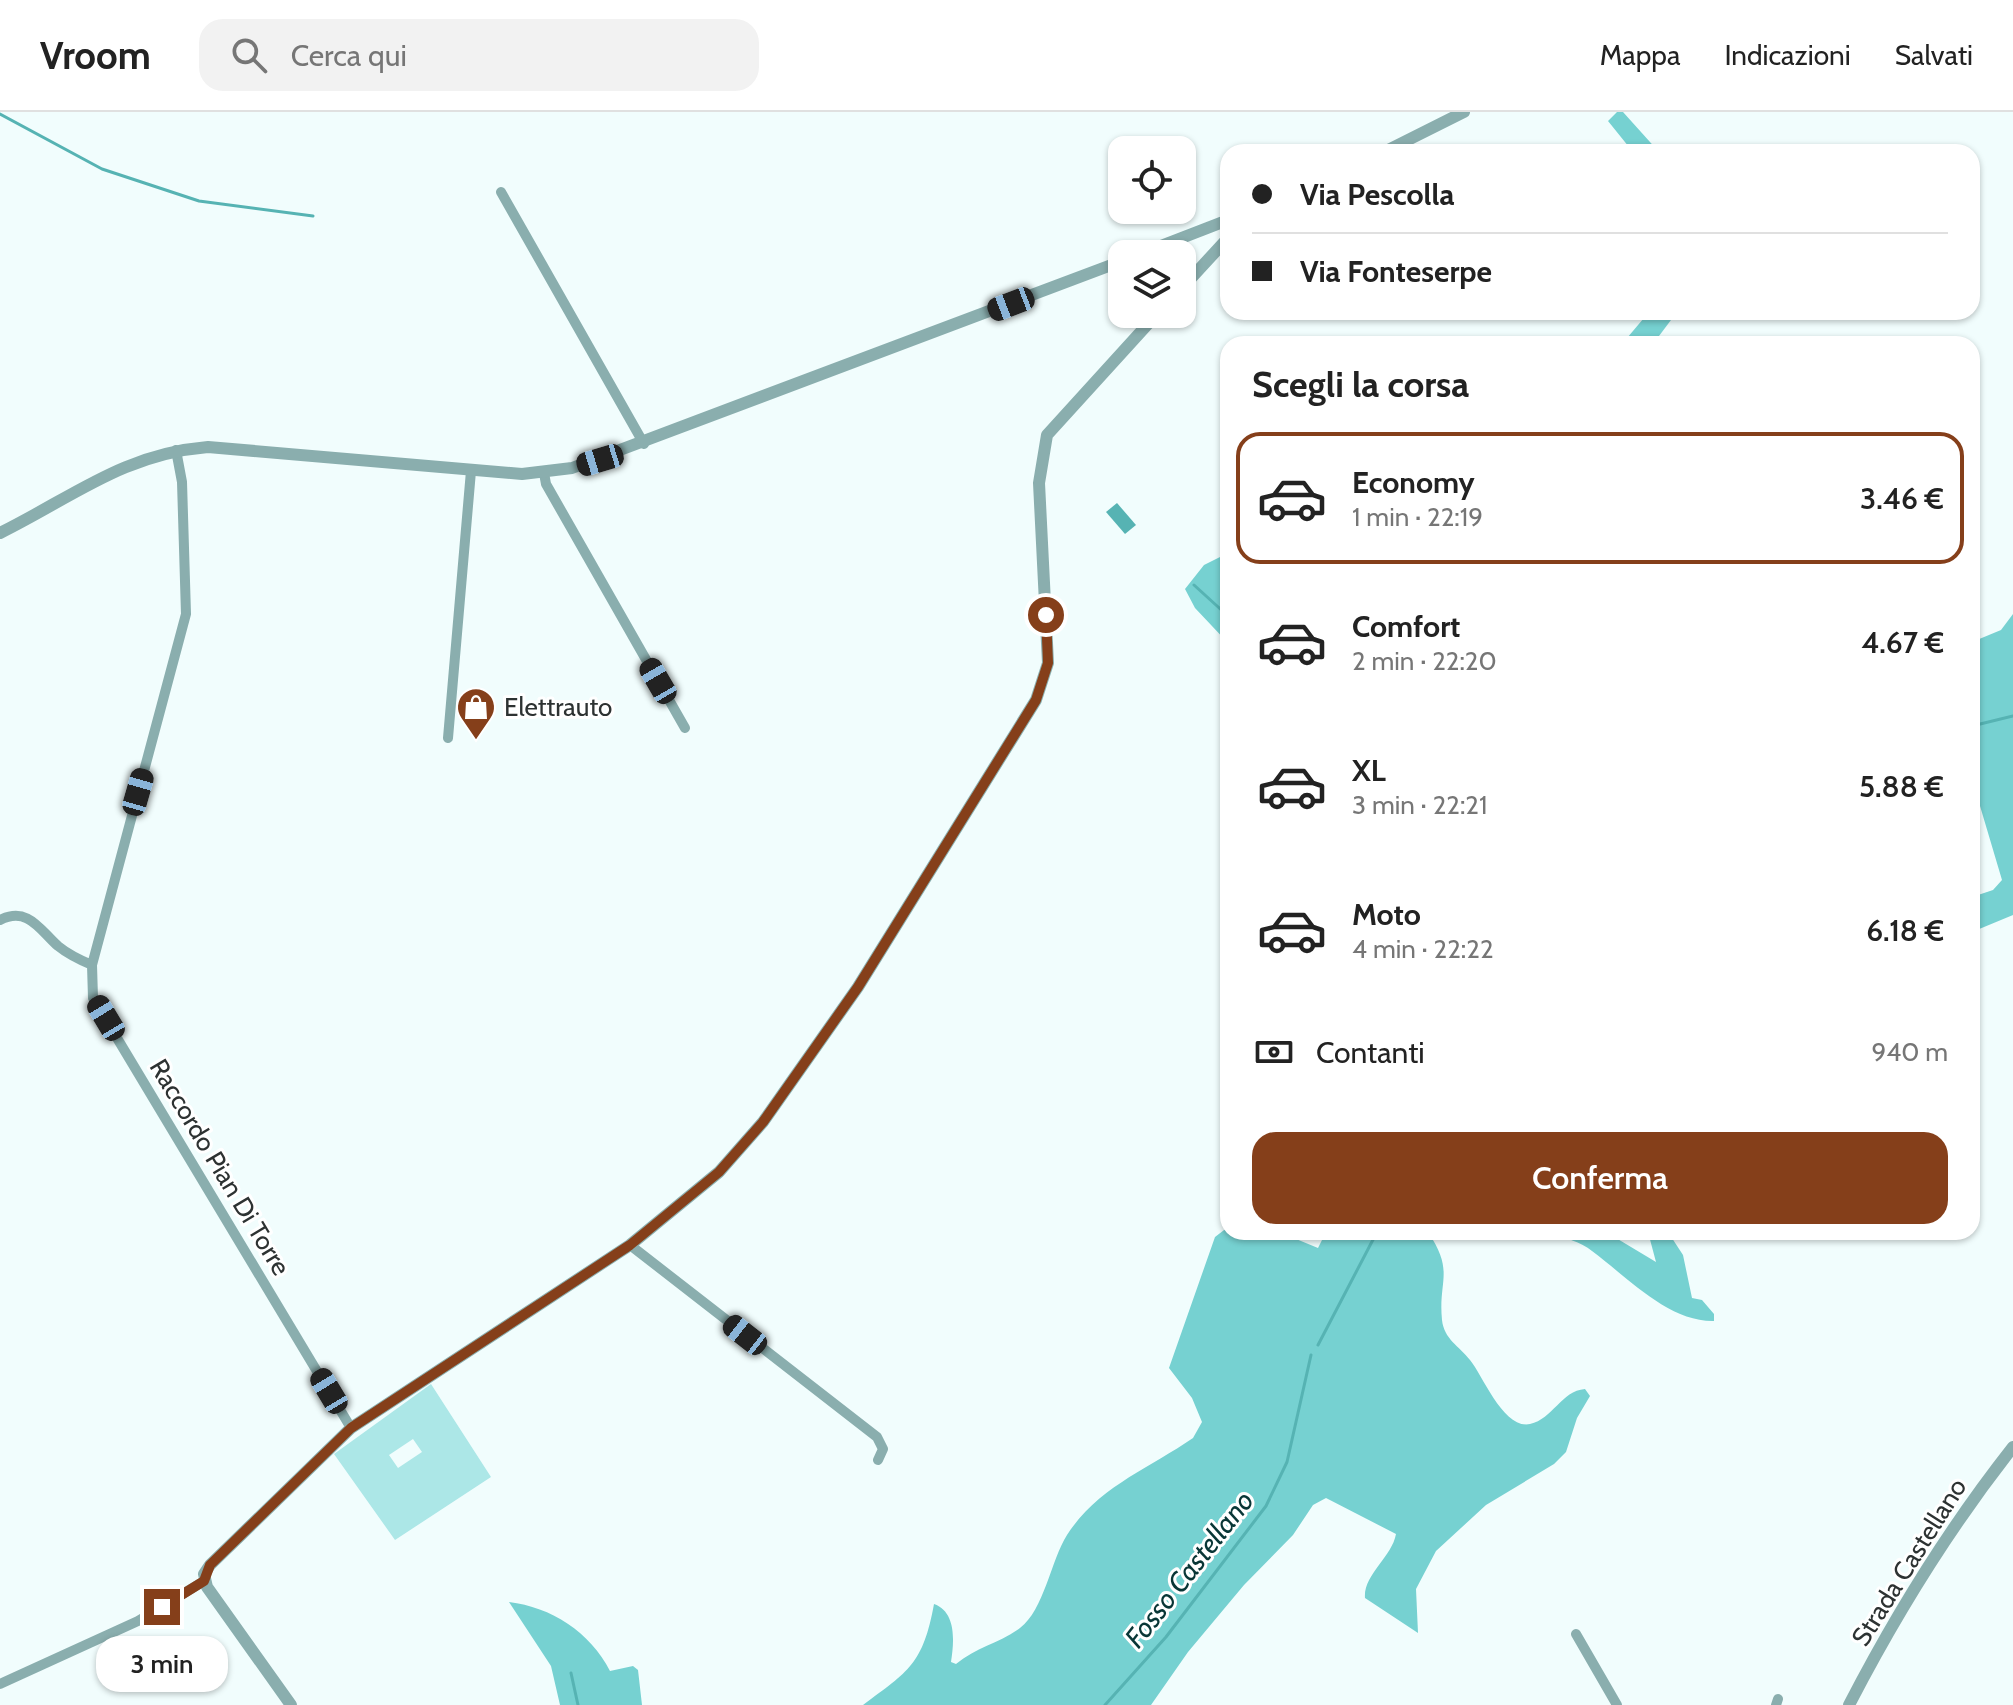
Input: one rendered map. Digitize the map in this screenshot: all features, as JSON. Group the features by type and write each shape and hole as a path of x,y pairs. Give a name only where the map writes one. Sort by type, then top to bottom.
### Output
{"street":[{"path":"1400,144 1464,112"},
{"path":"501,192 644,444"},
{"path":"1176,240 1220,223"},
{"path":"1196,273 1220,247"},
{"path":"0,533 118,469 176,450 208,447 471,471 544,473 572,468 644,444 1108,266"},
{"path":"0,1684 138,1621 204,1581 210,1565 351,1428 630,1245 692,1197 763,1122 858,987 1036,700 1048,663 1039,483 1047,435 1144,328"},
{"name":"Raccordo Pian Di Torre","path":"176,450 182,482 186,614 92,965 93,998 351,1428"},
{"path":"448,738 471,471"},
{"path":"544,473 546,484 685,728"},
{"path":"0,920 13,915 36,922 75,959 92,965"},
{"path":"630,1245 877,1437 883,1449 878,1460"},
{"name":"Strada Castellano","path":"1849,1705 1888,1629 1976,1495 2013,1447"},
{"path":"204,1581 291,1705"},
{"path":"1576,1634 1617,1705"}],"shaded area":[{"path":"1617,112 1623,112 1652,144 1627,144 1608,121"},
{"path":"1642,320 1671,320 1659,336 1629,336"},
{"path":"1117,503 1136,525 1125,534 1106,512"},
{"path":"1220,557 1220,635 1195,608 1185,589 1204,565"},
{"path":"2013,614 2013,915 1980,929 1980,894 1993,890 2002,880 1980,806 1980,639 2001,630"},
{"path":"1220,1233 1220,1240 1298,1240 1318,1248 1322,1240 1433,1240 1443,1267 1443,1327 1511,1419 1520,1424 1530,1424 1545,1417 1577,1391 1585,1389 1590,1396 1577,1418 1566,1452 1554,1464 1486,1505 1436,1551 1416,1589 1418,1633 1365,1598 1368,1582 1396,1534 1326,1498 1313,1505 1293,1535 1244,1585 1188,1652 1151,1705 863,1705 912,1664 925,1640 934,1604 947,1614 950,1621 953,1637 951,1662 956,1664 1020,1628 1035,1609 1061,1545 1079,1518 1109,1491 1193,1438 1202,1422 1192,1398 1169,1368 1215,1237"},
{"path":"1571,1240 1619,1240 1656,1262 1650,1240 1673,1240 1683,1255 1692,1298 1702,1300 1714,1314 1714,1321 1680,1314 1664,1306"},
{"path":"431,1384 491,1477 395,1540 334,1454","holes":["413,1439 422,1452 398,1468 389,1455"]},
{"path":"509,1602 540,1609 568,1624 592,1644 610,1671 633,1666 638,1670 642,1705 560,1705 551,1666"}],"waterway":[{"path":"0,114 102,169 199,201 313,216"},
{"name":"Fosso Castellano","path":"1194,585 1220,609"},
{"name":"Fosso Castellano","path":"1980,724 2013,716"},
{"name":"Fosso Castellano","path":"1318,1345 1373,1240"},
{"name":"Fosso Castellano","path":"1105,1705 1166,1637 1266,1506 1287,1462 1311,1355"},
{"name":"Fosso Castellano","path":"571,1673 578,1705"}],"place":[{"name":"Elettrauto","path":"476,741"}],"route":[{"path":"162,1607 204,1581 204,1574 210,1565 351,1428 630,1245 719,1172 763,1122 858,987 1036,700 1048,663 1046,615"}]}
